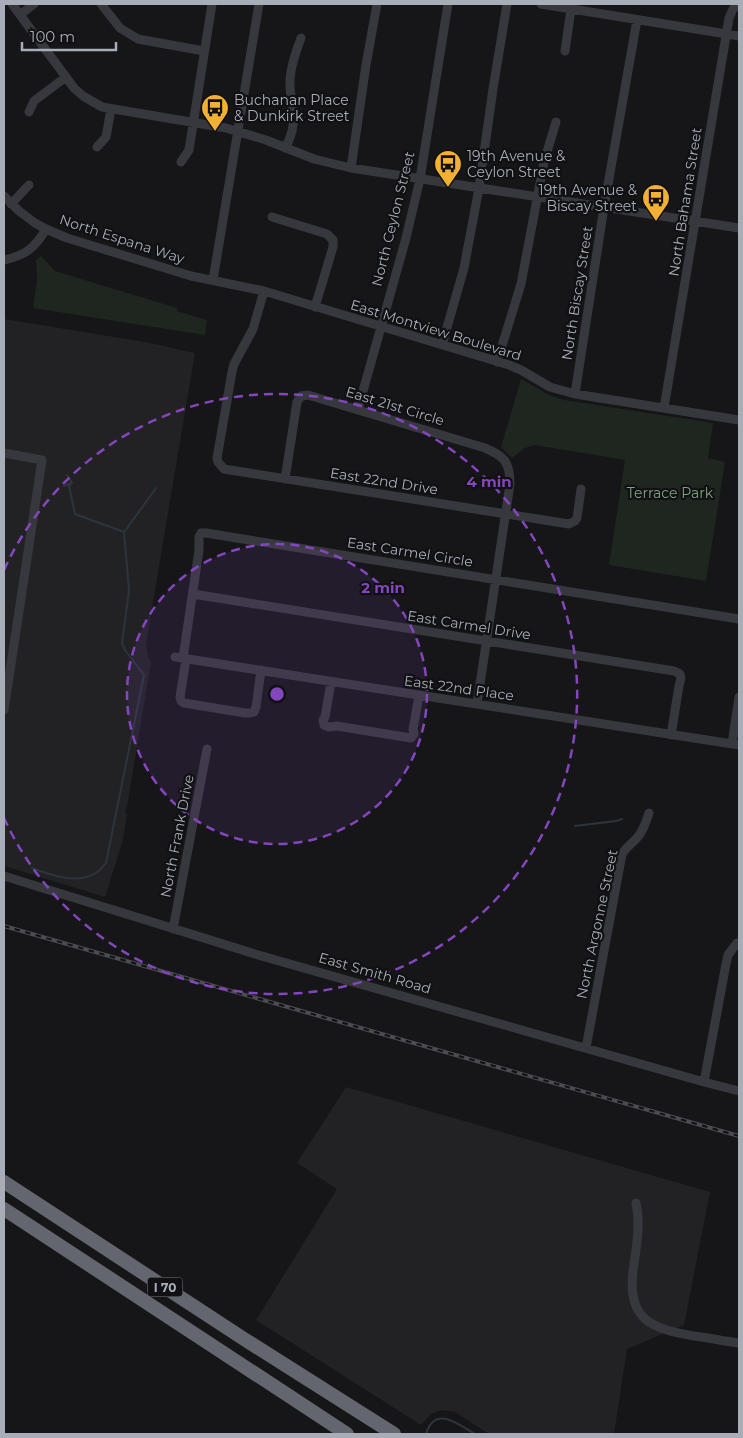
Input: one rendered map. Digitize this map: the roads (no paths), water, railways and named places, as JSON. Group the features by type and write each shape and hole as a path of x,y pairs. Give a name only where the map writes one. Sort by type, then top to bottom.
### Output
{"highway":[{"name":"I 70","path":"4,1182 244,1339 394,1434"},
{"name":"I 70","path":"4,1208 347,1434"}],"street":[{"path":"12,4 66,77 83,96 102,107 226,128 266,140 314,159 352,168 739,228"},
{"path":"20,15 34,4"},
{"path":"101,4 120,28 138,39 204,51"},
{"path":"181,162 189,150 212,4"},
{"path":"213,280 259,4"},
{"path":"352,168 366,65 377,4"},
{"name":"North Ceylon Street","path":"358,409 406,238 420,179 448,4"},
{"path":"442,345 464,268 479,188 493,89 508,4"},
{"path":"541,4 565,6 637,20 739,36"},
{"name":"North Bahama Street","path":"664,408 729,18 736,4"},
{"path":"565,6 565,51"},
{"name":"North Biscay Street","path":"575,394 604,207 637,20"},
{"path":"285,148 292,134 293,127 294,110 290,78 292,63 301,38"},
{"path":"29,112 34,101 66,77"},
{"path":"97,148 106,137 111,109"},
{"path":"497,362 522,284 544,162 556,122"},
{"path":"11,204 29,185"},
{"name":"North Espana Way","path":"4,196 27,217 46,229 67,238 191,276 213,280"},
{"path":"272,217 327,234 333,240 333,247 315,307"},
{"path":"4,260 27,252 37,243 46,229"},
{"name":"East Montview Boulevard","path":"213,280 264,291 497,362 516,368 550,387 575,394 739,420"},
{"name":"East 22nd Drive","path":"264,291 253,329 234,364 232,372 217,454 218,462 224,469 568,524 577,518 581,489"},
{"name":"East 21st Circle","path":"285,479 297,402 301,396 308,395 485,448 500,456 506,462 510,475 496,580 476,704"},
{"path":"4,453 42,460 4,710"},
{"name":"East Carmel Circle","path":"260,670 254,712 245,713 181,701 181,658 193,594 201,533 206,532 739,619"},
{"name":"East Carmel Drive","path":"193,594 674,671 680,674 681,678 671,734"},
{"name":"East 22nd Place","path":"181,658 736,745"},
{"path":"330,682 323,720 324,725 329,726 412,738 418,696"},
{"path":"736,745 739,697"},
{"name":"North Frank Drive","path":"173,929 208,748"},
{"name":"North Argonne Street","path":"586,1048 622,854 627,846 636,840 640,834 649,813"},
{"name":"East Smith Road","path":"4,876 255,954 739,1091"},
{"path":"704,1082 728,955 737,943"},
{"path":"636,1203 639,1223 632,1286 634,1300 643,1317 655,1326 669,1332 739,1343"}],"waterway":[{"path":"32,868 55,876 79,878 96,873 106,863 144,675 122,643 129,590 124,532 75,514 69,486 72,483 67,475"},
{"path":"64,486 71,483"},
{"path":"125,531 156,488"},
{"path":"575,826 622,819"},
{"path":"426,1434 430,1425 435,1420 441,1419 448,1419 475,1434"}],"railway":[{"path":"4,926 739,1136"}],"place":[{"name":"Buchanan Place & Dunkirk Street","path":"215,132"},
{"name":"19th Avenue & Ceylon Street","path":"448,188"},
{"name":"19th Avenue & Biscay Street","path":"656,222"}],"park label":[{"name":"Terrace Park","path":"670,493"}]}
